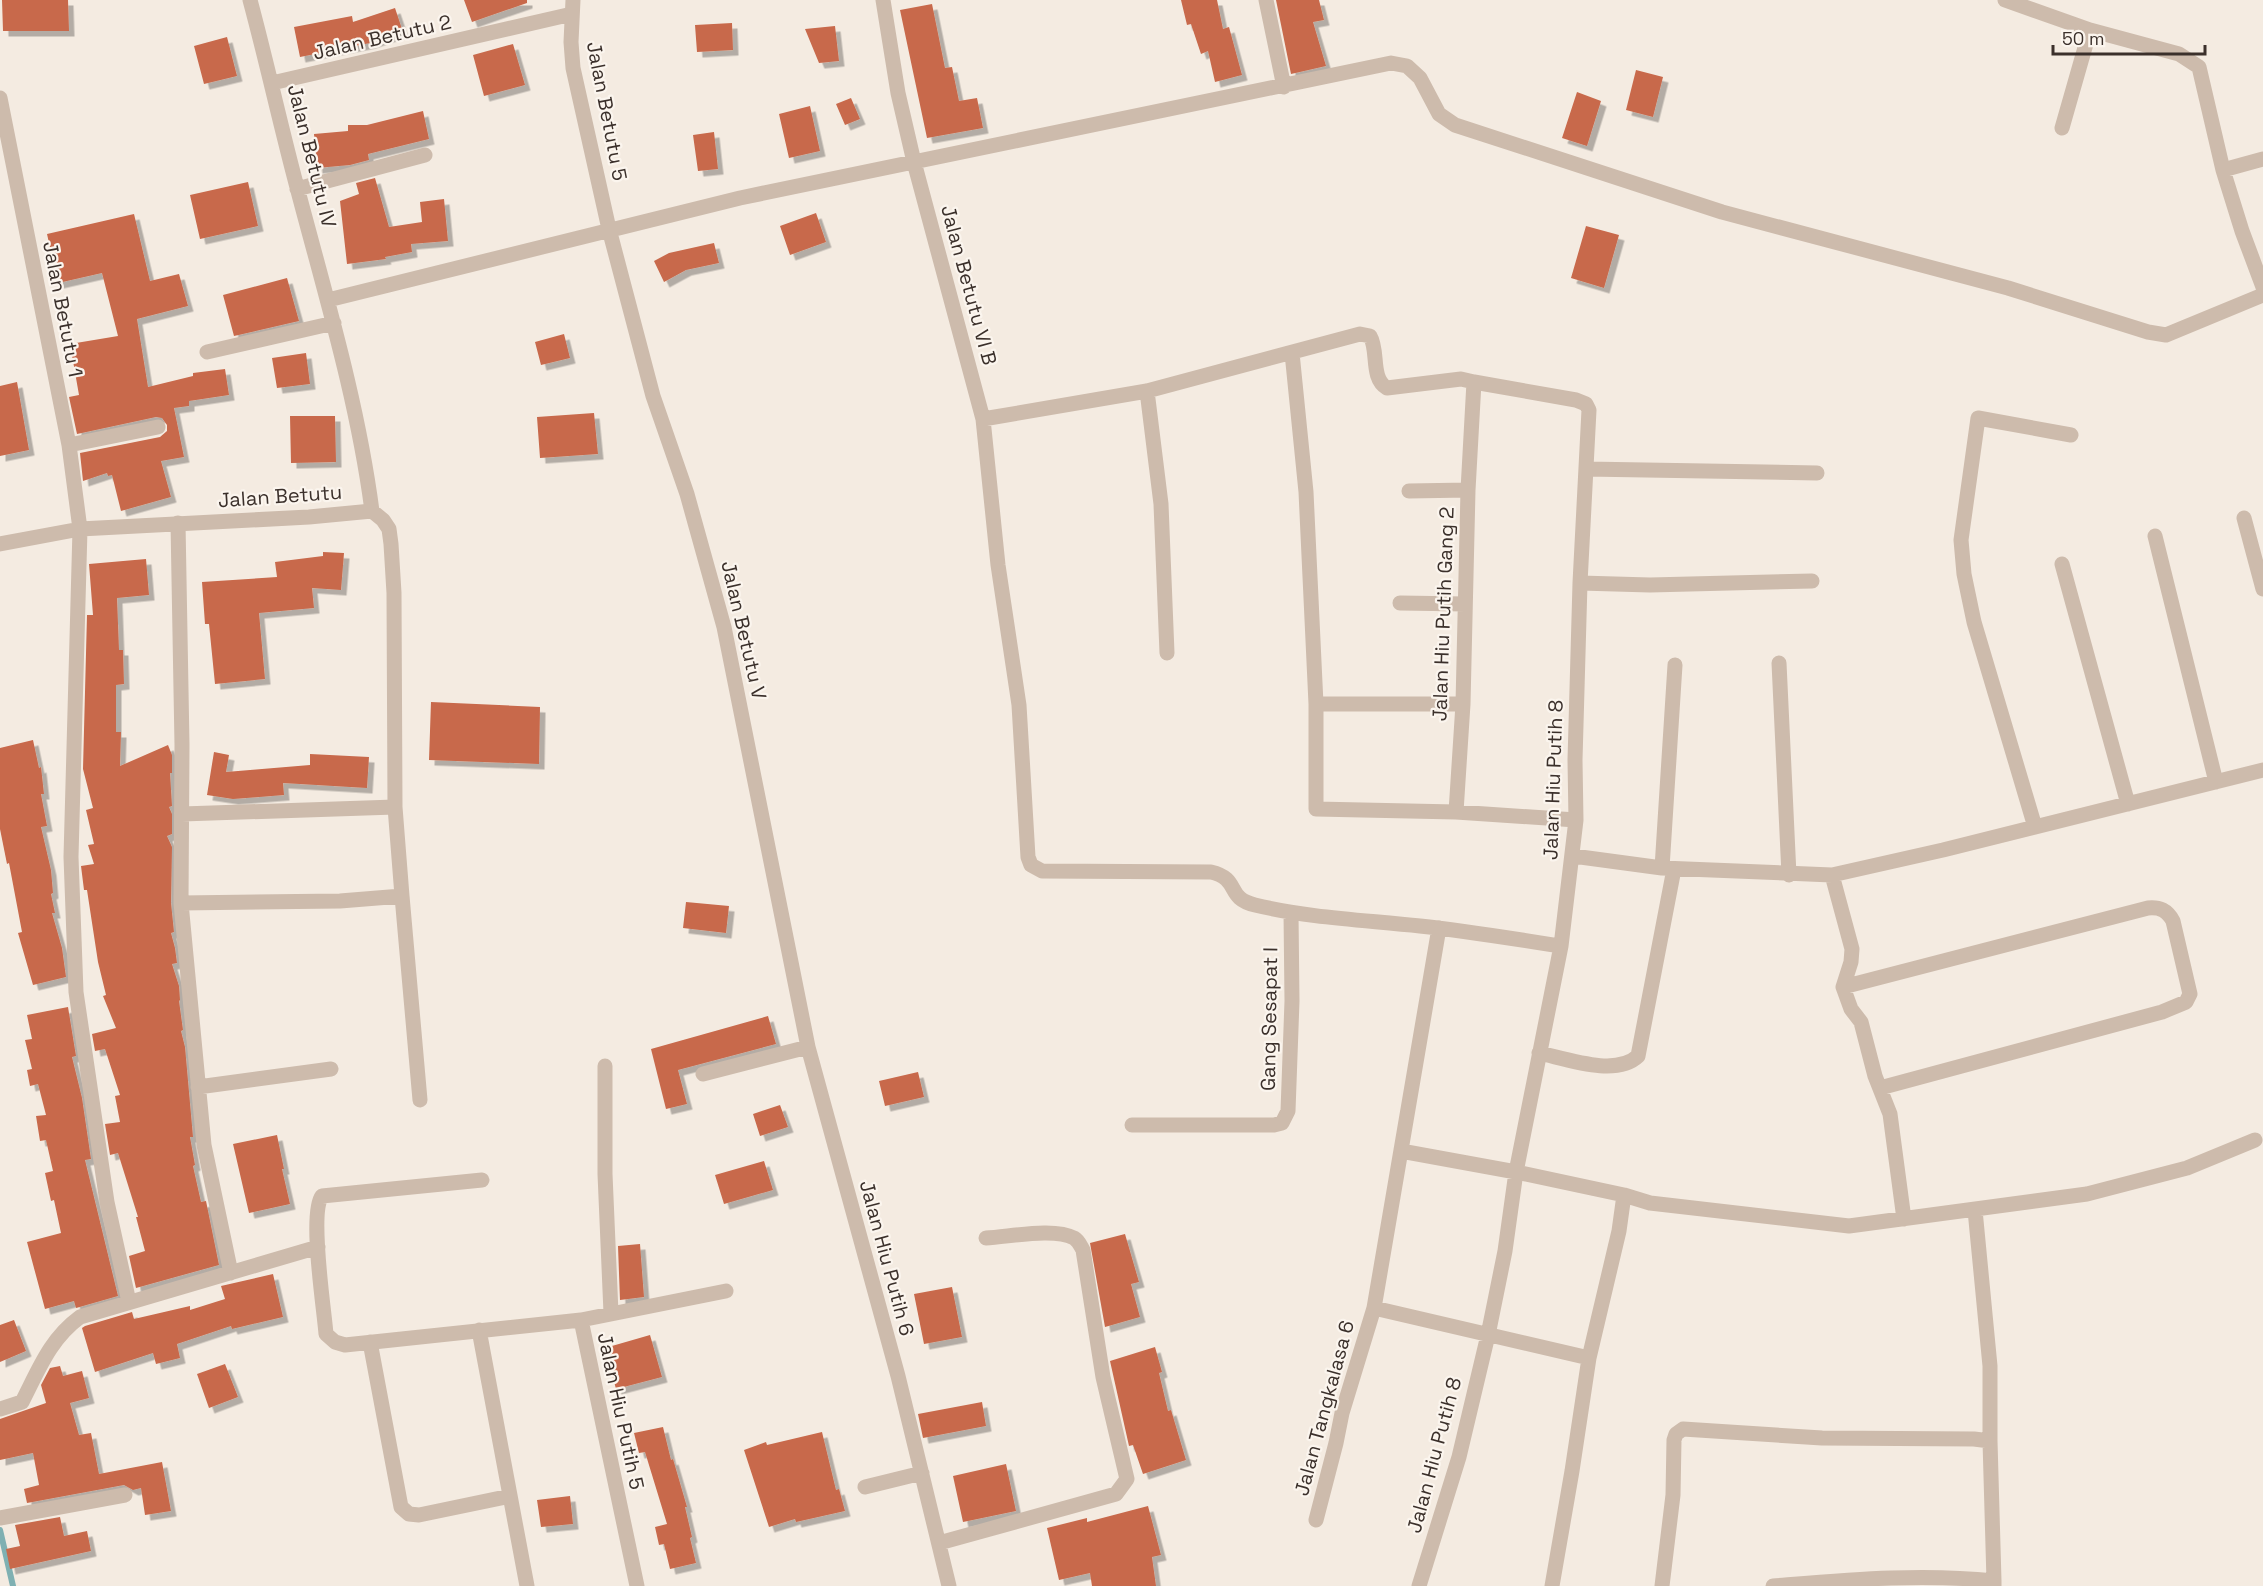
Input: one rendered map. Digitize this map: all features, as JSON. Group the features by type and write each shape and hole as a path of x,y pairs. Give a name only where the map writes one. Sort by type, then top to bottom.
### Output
{"street":[{"name":"Jalan Betutu IV","path":"250,0 297,189 334,323"},
{"name":"Jalan Betutu VI B","path":"883,0 898,93 914,162 983,419 998,565 1019,705 1028,857 1031,864 1035,869 1042,871 1211,872 1228,878 1238,898 1245,903 1291,914"},
{"path":"1266,0 1284,87"},
{"path":"2005,0 2090,30 2179,54 2199,67 2223,170 2263,287"},
{"name":"Jalan Betutu 2","path":"272,83 572,7"},
{"name":"Jalan Betutu 5","path":"572,7 573,68 609,229"},
{"path":"2062,128 2090,30"},
{"path":"328,300 740,198 1391,63 1407,66 1420,78 1439,114 1455,125 1722,212 2008,288 2148,332 2166,335 2263,295"},
{"name":"Jalan Betutu 1","path":"0,98 69,445 80,529 71,857 76,992 107,1202 129,1302"},
{"path":"297,189 425,155"},
{"path":"2223,170 2263,159"},
{"name":"Jalan Betutu V","path":"609,229 653,396 687,494 724,627 808,1047"},
{"path":"207,352 334,323"},
{"name":"Jalan Betutu","path":"0,544 80,529 372,511 367,469 334,323"},
{"path":"983,419 1147,391 1360,334 1370,336 1375,344 1378,376 1382,385 1387,388 1461,379 1474,382"},
{"path":"1292,353 1306,492 1316,704 1316,809 1456,812 1576,820"},
{"name":"Jalan Hiu Putih Gang 2","path":"1456,812 1463,704 1468,490 1474,382"},
{"name":"Jalan Hiu Putih 8","path":"1419,1586 1459,1457 1488,1335 1505,1251 1516,1172 1561,946 1576,820 1575,760 1580,583 1588,410 1586,404 1576,400 1474,382"},
{"path":"1147,391 1161,504 1167,653"},
{"path":"2035,827 1974,622 1964,574 1961,540 1978,418 2070,435"},
{"path":"69,445 158,427"},
{"path":"1586,469 1817,473"},
{"path":"1409,491 1468,490"},
{"path":"372,511 383,520 389,529 391,544 395,807 420,1100"},
{"path":"2244,518 2263,590"},
{"path":"178,523 181,903 204,1144 231,1274"},
{"path":"2155,537 2216,782"},
{"path":"2062,564 2128,804"},
{"path":"1580,583 1650,585 1812,581"},
{"path":"1400,603 1465,604"},
{"path":"1779,663 1789,875"},
{"path":"1539,1053 1600,1066 1630,1064 1638,1056 1668,869 1675,665"},
{"path":"1316,704 1463,704"},
{"path":"1573,856 1668,869 1832,875 2263,770"},
{"path":"182,813 395,807"},
{"path":"1832,875 1852,949 1851,962 1843,987 1851,1009 1861,1022 1890,1114 1904,1220"},
{"path":"181,903 340,901 402,896"},
{"path":"1843,987 2148,908 2158,907 2168,912 2173,921 2190,994 2186,1002 2162,1012 1880,1088"},
{"path":"1291,914 1439,928 1561,946"},
{"name":"Gang Sesapat I","path":"1132,1125 1275,1125 1282,1123 1288,1111 1292,1001 1291,914"},
{"name":"Jalan Tangkalasa 6","path":"1316,1520 1342,1413 1374,1308 1439,928"},
{"path":"703,1074 808,1047"},
{"name":"Jalan Hiu Putih 6","path":"808,1047 898,1376 949,1586"},
{"path":"605,1066 605,1174 611,1313"},
{"path":"198,1087 331,1069"},
{"path":"1401,1151 1516,1172 1624,1195 1650,1203 1849,1226 2087,1194 2187,1168 2255,1140"},
{"path":"482,1180 322,1196 318,1202 318,1246 326,1334 335,1342 345,1345 581,1320"},
{"path":"1552,1586 1589,1358 1619,1232 1624,1195"},
{"path":"1773,1586 1882,1577 1951,1576 1994,1583 1990,1366 1975,1210"},
{"path":"939,1543 1116,1494 1127,1479 1103,1377 1083,1250 1079,1242 1072,1237 1049,1233 986,1238"},
{"path":"0,1409 22,1402 52,1344 66,1327 80,1317 231,1274 318,1246"},
{"name":"Jalan Hiu Putih 5","path":"637,1586 581,1320 726,1291"},
{"path":"1374,1308 1589,1358"},
{"path":"479,1330 527,1586"},
{"path":"370,1342 401,1507 409,1514 419,1515 510,1496"},
{"path":"1662,1586 1673,1495 1674,1440 1676,1434 1683,1430 1822,1438 1990,1441"},
{"path":"865,1487 922,1473"},
{"path":"0,1518 124,1495"}],"building":[{"path":"2,0 68,0 69,31 3,31"},
{"path":"464,0 527,0 527,3 472,22"},
{"path":"1181,0 1217,0 1223,29 1229,27 1242,75 1215,82 1208,51 1201,54 1191,24 1187,25"},
{"path":"1276,0 1319,0 1324,20 1313,22 1326,66 1291,74"},
{"path":"932,4 945,68 952,67 959,101 977,98 983,128 927,138 900,10"},
{"path":"395,8 403,32 370,43 300,57 294,27 352,16 353,22"},
{"path":"732,23 733,50 697,52 695,25"},
{"path":"835,26 839,61 819,63 805,29"},
{"path":"227,37 237,76 204,84 194,46"},
{"path":"513,44 525,85 484,96 473,55"},
{"path":"1636,70 1663,77 1653,117 1626,110"},
{"path":"1577,92 1601,101 1587,146 1562,138"},
{"path":"851,98 860,119 845,125 836,104"},
{"path":"810,106 820,151 789,158 779,114"},
{"path":"423,111 429,139 368,154 369,160 350,165 317,168 314,134 348,131 348,125 367,125"},
{"path":"714,132 718,169 698,171 693,135"},
{"path":"375,178 389,227 422,222 420,202 444,199 448,241 411,244 412,252 385,257 386,259 347,264 340,201 359,194 356,183"},
{"path":"248,182 258,226 200,239 190,195"},
{"path":"816,213 826,242 790,255 780,226"},
{"path":"134,214 150,281 179,274 188,306 137,319 148,387 193,376 193,373 225,369 229,395 189,401 189,406 174,408 184,457 161,461 171,497 121,511 112,475 108,476 107,473 83,481 80,453 160,437 167,431 167,425 162,418 156,417 77,434 69,397 79,395 70,344 118,336 102,273 58,283 47,234"},
{"path":"1586,226 1619,235 1604,288 1571,278"},
{"path":"714,243 719,263 686,270 664,282 654,261 669,253"},
{"path":"287,278 299,321 234,336 223,295"},
{"path":"564,334 570,358 541,365 535,342"},
{"path":"306,353 310,384 277,388 272,358"},
{"path":"17,382 29,450 0,456 0,386"},
{"path":"594,413 598,454 540,458 537,417"},
{"path":"290,416 335,416 336,462 291,463"},
{"path":"323,552 344,553 341,590 312,588 314,608 259,613 265,679 215,684 209,624 205,624 202,582 277,577 275,562 323,556"},
{"path":"146,559 149,595 117,598 119,650 123,650 124,684 116,685 116,732 121,732 120,766 168,745 172,755 172,773 170,773 172,806 169,807 172,814 172,834 167,836 172,847 171,903 174,932 171,933 177,963 172,964 179,986 183,1030 181,1031 185,1047 193,1137 190,1137 195,1165 193,1166 201,1202 206,1201 219,1265 136,1288 129,1256 145,1251 136,1217 138,1217 118,1153 110,1155 105,1124 120,1122 115,1096 120,1095 105,1049 95,1051 92,1034 116,1028 103,996 106,995 81,866 94,864 88,845 94,844 86,810 93,808 83,769 87,615 93,615 89,564"},
{"path":"431,702 540,707 539,764 429,760"},
{"path":"33,740 39,768 41,767 44,794 41,794 47,826 41,827 51,870 53,893 51,894 55,913 52,913 62,948 66,977 33,985 18,933 22,932 0,829 0,748"},
{"path":"214,752 229,755 226,772 310,765 310,754 369,757 367,788 283,783 284,795 233,799 207,795"},
{"path":"686,902 729,906 726,933 683,928"},
{"path":"68,1007 76,1056 72,1057 82,1098 91,1159 85,1160 118,1296 76,1308 74,1301 45,1309 27,1242 61,1233 45,1173 53,1171 46,1140 40,1141 36,1116 46,1115 38,1084 30,1086 27,1070 32,1069 25,1040 32,1039 27,1015"},
{"path":"768,1016 776,1044 678,1070 687,1104 666,1109 651,1049"},
{"path":"918,1072 924,1097 885,1106 879,1081"},
{"path":"780,1105 788,1127 760,1136 753,1114"},
{"path":"277,1135 290,1204 249,1213 233,1144"},
{"path":"764,1161 773,1190 724,1204 715,1175"},
{"path":"1125,1234 1139,1282 1131,1284 1140,1317 1105,1327 1090,1243"},
{"path":"640,1244 644,1297 620,1300 618,1246"},
{"path":"273,1274 283,1317 232,1329 231,1326 177,1344 180,1358 156,1364 153,1353 95,1372 82,1328 85,1326 132,1312 134,1319 190,1306 190,1310 225,1299 221,1286"},
{"path":"952,1287 962,1337 924,1344 914,1294"},
{"path":"14,1320 26,1351 0,1362 0,1325"},
{"path":"650,1335 662,1377 616,1389 605,1348"},
{"path":"1155,1347 1162,1372 1159,1373 1168,1411 1171,1410 1186,1460 1143,1474 1133,1445 1129,1446 1110,1361"},
{"path":"225,1364 238,1397 209,1408 197,1374"},
{"path":"60,1366 63,1376 82,1371 89,1398 70,1403 79,1435 91,1433 99,1474 162,1462 171,1511 145,1515 141,1488 133,1490 124,1485 27,1503 24,1489 39,1485 33,1453 0,1460 0,1419 46,1403 41,1385 50,1368"},
{"path":"982,1402 986,1426 923,1438 918,1414"},
{"path":"663,1427 671,1460 673,1459 687,1507 685,1507 696,1563 670,1569 664,1544 659,1545 655,1527 667,1524 645,1452 639,1453 634,1433"},
{"path":"822,1432 836,1490 839,1489 845,1511 796,1522 795,1519 769,1527 744,1450 766,1442 767,1445"},
{"path":"1006,1464 1016,1511 963,1522 953,1476"},
{"path":"570,1496 573,1524 541,1527 537,1500"},
{"path":"1148,1506 1161,1555 1152,1557 1156,1586 1092,1586 1090,1573 1059,1580 1047,1528 1087,1518 1087,1522"},
{"path":"60,1517 64,1536 87,1531 91,1551 10,1569 6,1549 20,1546 15,1525"}],"waterway":[{"path":"0,1530 13,1586"}]}
